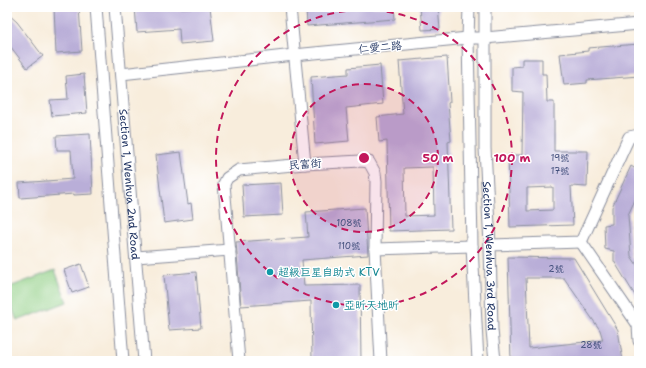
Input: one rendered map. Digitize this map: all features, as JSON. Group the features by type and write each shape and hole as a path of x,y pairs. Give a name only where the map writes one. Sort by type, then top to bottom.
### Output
{"street":[{"name":"Section 1, Wenhua 2nd Road","path":"96,7 123,361"},
{"name":"Section 1, Wenhua 2nd Road","path":"115,7 144,361"},
{"path":"290,7 305,164"},
{"name":"Section 1, Wenhua 3rd Road","path":"470,7 468,38 472,246 478,361"},
{"name":"Section 1, Wenhua 3rd Road","path":"485,7 485,148 490,245 492,330 495,361"},
{"name":"仁愛二路","path":"121,74 468,38 485,38 639,24"},
{"path":"581,242 630,137 639,135"},
{"name":"民富街","path":"239,361 224,184 226,178 238,170 350,161 369,162 375,174 375,249 381,361"},
{"path":"490,245 581,242"},
{"path":"581,242 638,325 639,341"},
{"path":"375,249 472,246"},
{"path":"136,257 230,250"}],"green space":[{"path":"55,270 67,302 17,321 7,293 7,288"}],"building":[{"path":"79,7 82,51 56,53 54,8"},
{"path":"135,7 154,7 155,9 210,7 214,41 180,44 179,29 137,32"},
{"path":"306,7 394,7 395,19 307,26"},
{"path":"420,7 438,7 440,29 422,30"},
{"path":"7,13 17,22 43,56 27,68 7,42"},
{"path":"639,44 639,76 587,80 587,83 564,85 560,54 588,51 588,48"},
{"path":"447,57 451,141 448,142 451,229 389,231 387,141 379,142 377,117 403,114 399,61","holes":["433,167 434,215 405,216 404,168"]},
{"path":"522,59 542,59 542,74 546,74 547,102 554,102 554,151 588,151 587,187 571,186 573,225 510,227 508,155 522,155 523,92 512,91 512,67 522,66","holes":["553,187 553,210 527,211 527,188"]},
{"path":"380,65 383,104 346,108 349,141 315,144 311,77 348,74 348,68"},
{"path":"84,74 87,113 52,116 50,100 68,99 66,76"},
{"path":"90,134 93,194 20,198 19,183 73,179 71,150 57,150 56,136"},
{"path":"181,152 188,204 191,203 193,219 164,223 156,155"},
{"path":"631,166 639,171 639,191 628,215 631,256 639,268 639,302 614,261 614,251 605,249 604,225 612,224 612,207"},
{"path":"281,183 283,215 244,217 242,185"},
{"path":"365,208 368,255 302,260 304,286 360,285 361,361 312,361 311,301 241,306 236,242 308,237 306,212"},
{"path":"508,257 574,258 618,330 623,361 511,361","holes":["526,278 564,278 600,330 603,340 529,348"]},
{"path":"81,264 89,287 72,293 64,270"},
{"path":"196,272 201,328 169,330 164,275"}],"place":[{"name":"超級巨星自助式 KTV","path":"270,272"},
{"name":"亞昕天地昕","path":"336,305"}]}
